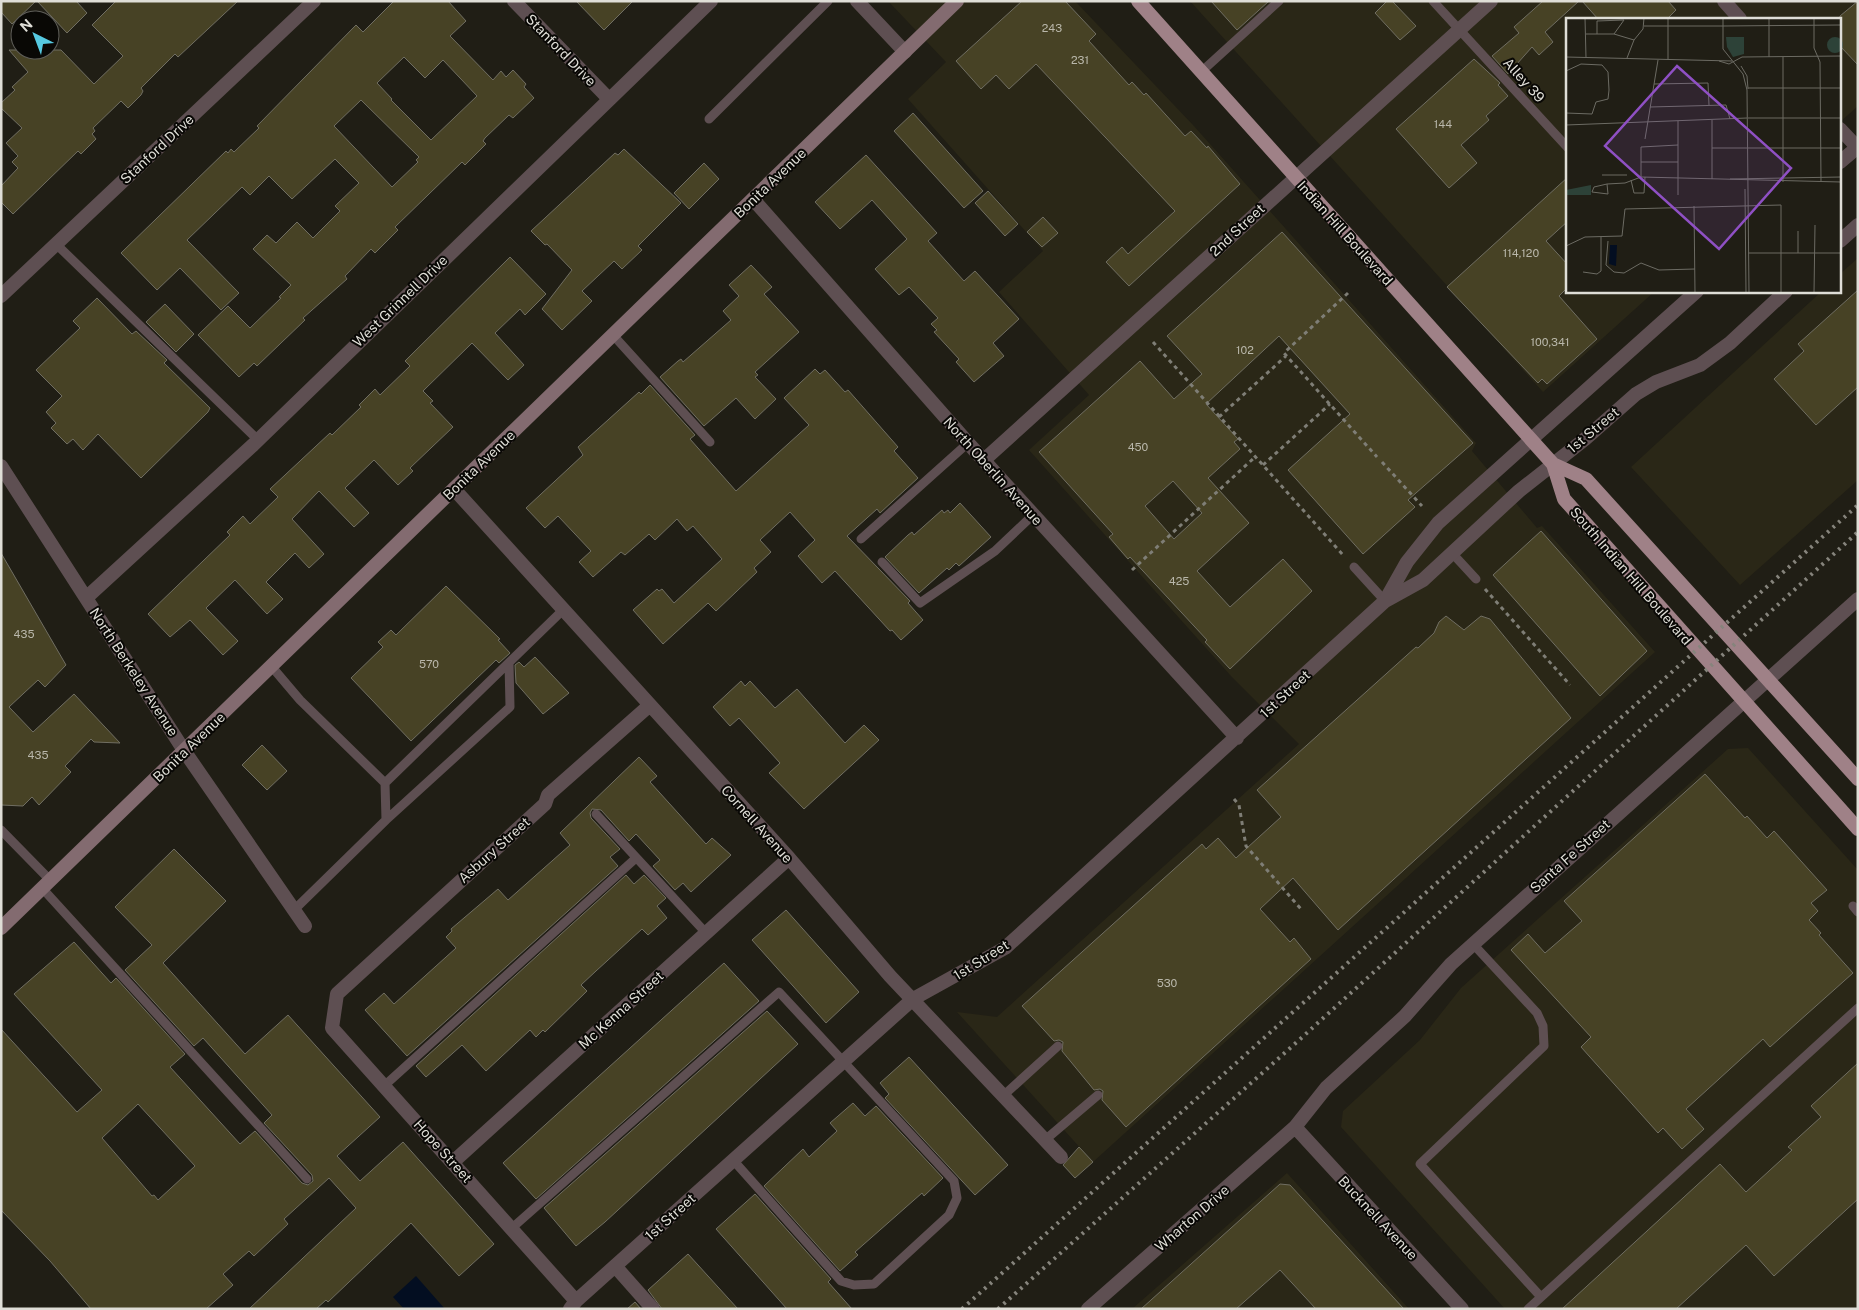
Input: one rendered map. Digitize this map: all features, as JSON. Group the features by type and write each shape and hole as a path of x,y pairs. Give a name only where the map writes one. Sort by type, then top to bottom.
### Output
{"main road":[{"name":"Bonita Avenue","path":"1,928 185,752 957,1"},
{"name":"Indian Hill Boulevard","path":"1138,1 1553,464"},
{"path":"1553,464 1586,479 1858,779"},
{"name":"South Indian Hill Boulevard","path":"1553,464 1564,499 1858,829"}],"street":[{"name":"Stanford Drive","path":"1,296 314,1"},
{"name":"Stanford Drive","path":"514,1 609,99"},
{"name":"West Grinnell Drive","path":"86,598 258,440 711,1"},
{"path":"857,1 905,52"},
{"name":"2nd Street","path":"984,460 1492,1"},
{"path":"1724,1 1739,18"},
{"path":"1842,131 1858,147 1842,160"},
{"name":"North Oberlin Avenue","path":"753,199 1033,516 1238,738"},
{"path":"1842,239 1858,225"},
{"name":"1st Street","path":"1385,601 1408,562 1438,523 1696,292"},
{"name":"1st Street","path":"573,1305 913,999 1005,948 1238,738 1385,601 1423,580 1553,464 1585,439 1636,394 1656,382 1700,365 1730,343 1785,292"},
{"name":"North Berkeley Avenue","path":"1,466 6,487 86,598 185,752 305,926"},
{"name":"Cornell Avenue","path":"454,490 789,858 890,976 1004,1095 1061,1158"},
{"name":"Santa Fe Street","path":"1295,1127 1326,1088 1405,1016 1451,964 1767,678 1858,599"},
{"name":"Asbury Street","path":"337,994 545,804 548,795 650,705"},
{"name":"Mc Kenna Street","path":"453,1162 789,858"},
{"name":"Hope Street","path":"337,994 332,1028 512,1228 573,1305"},
{"name":"Wharton Drive","path":"1088,1309 1295,1127"},
{"name":"Bucknell Avenue","path":"1295,1127 1462,1309"},
{"path":"615,1266 653,1309"}],"lane":[{"path":"709,119 828,1"},
{"path":"1201,72 1279,1"},
{"name":"Alley 39","path":"1433,1 1566,146"},
{"path":"56,244 258,440"},
{"path":"613,335 710,442"},
{"path":"861,539 968,443"},
{"path":"882,562 920,603 995,551 1033,516"},
{"path":"1452,553 1476,579"},
{"path":"1354,567 1385,601"},
{"path":"385,783 563,610"},
{"path":"294,910 386,820 510,707 509,663"},
{"path":"272,667 300,700 385,783 386,820"},
{"path":"596,814 706,933"},
{"path":"1,830 46,884 307,1179"},
{"path":"384,1086 636,858"},
{"path":"1473,944 1537,1013 1543,1026 1544,1046 1420,1164 1541,1297"},
{"path":"512,1228 779,992 954,1181 957,1198 949,1215 874,1284 854,1285 841,1281 733,1160"},
{"path":"1528,1309 1858,1008"},
{"path":"1004,1095 1058,1046"},
{"path":"1045,1140 1098,1096"}],"path":[{"path":"1219,417 1286,356 1284,354 1348,293"},
{"path":"1153,342 1354,567"},
{"path":"1286,356 1377,457"},
{"path":"1262,465 1330,404"},
{"path":"1132,570 1255,457"},
{"path":"1382,462 1422,506"},
{"path":"1476,579 1570,685"},
{"path":"1234,799 1239,805 1246,846 1300,909"}],"shaded area":[{"path":"888,1 1075,1 1193,125 1285,228 1476,443 1472,451 1537,528 1542,526 1655,652 1093,1162 957,1012 997,1017 1299,744 1231,676 1029,450 1089,395 999,292 1043,251 908,99 946,62"},
{"path":"1190,1 1858,1 1858,106 1842,120 1842,18 1566,18 1566,292 1654,292 1543,392"},
{"path":"1858,258 1858,480 1740,585 1631,467 1821,292 1842,292 1842,272"},
{"path":"1748,748 1858,870 1858,1309 1505,1309 1341,1127 1343,1111 1420,1040 1461,988 1728,749"},
{"path":"1287,1173 1409,1309 1132,1309"}],"water":[{"path":"416,1276 445,1309 404,1309 393,1297"}],"building":[{"path":"1,1 36,1 27,10 10,10 10,22 1,12"},
{"path":"37,1 76,1 87,13 67,33 60,26 60,10 45,10"},
{"path":"116,1 238,1 178,57 175,54 141,88 143,91 141,95 128,108 121,101 93,128 95,131 92,134 96,139 81,154 78,151 13,214 1,202 1,186 18,168 12,162 18,156 6,143 22,128 1,108 1,103 15,90 12,87 28,72 18,60 60,60 61,50 94,84 123,56 92,25"},
{"path":"394,1 448,1 466,21 450,36 493,80 501,71 506,77 513,70 526,84 524,87 534,98 513,118 509,115 485,138 483,141 486,144 465,165 462,162 395,227 398,230 375,253 371,249 345,276 347,279 303,318 305,320 257,366 254,363 239,377 198,335 228,306 250,328 281,298 279,297 291,285 253,249 267,235 276,243 297,222 313,238 340,211 335,206 359,183 335,159 292,199 269,176 250,195 242,187 187,240 239,293 221,310 180,268 157,290 121,253 226,151 228,153 231,149 234,152 259,128 257,126 356,25 363,32","holes":["404,57 425,78 443,60 477,96 431,140 391,100 377,83","361,100 419,157 416,160 418,162 392,187 334,126"]},
{"path":"576,1 633,1 604,30"},
{"path":"1022,1 1065,1 1096,34 1089,41 1129,85 1132,82 1144,95 1146,93 1185,136 1191,131 1207,148 1208,146 1240,184 1129,286 1106,262 1122,247 1128,254 1175,211 1036,64 1009,89 996,75 981,89 956,61"},
{"path":"1211,1 1269,1 1237,30"},
{"path":"1387,1 1392,1 1416,26 1400,40 1375,13"},
{"path":"1543,1 1579,1 1545,32 1553,42 1539,55 1532,47 1508,74 1492,56 1519,33 1514,27"},
{"path":"1582,1 1668,1 1676,10 1668,18 1597,18"},
{"path":"1858,1 1858,65 1842,48 1842,18 1840,16"},
{"path":"1474,59 1500,83 1498,85 1508,96 1486,116 1489,120 1461,145 1477,163 1449,188 1396,129"},
{"path":"913,113 983,191 964,208 894,131"},
{"path":"624,149 681,203 638,246 642,250 622,269 614,261 582,291 592,301 562,330 542,309 572,270 547,244 545,245 531,231 615,153 618,155"},
{"path":"866,155 937,233 928,241 964,281 975,271 1019,319 993,343 1004,356 974,382 956,362 959,359 934,332 937,330 931,324 938,318 909,287 899,295 875,269 907,239 872,200 840,229 815,202"},
{"path":"704,163 719,179 689,209 674,193"},
{"path":"1566,179 1566,223 1546,241 1566,263 1566,289 1559,296 1597,339 1547,384 1542,379 1538,383 1447,287"},
{"path":"988,191 1018,224 1005,236 975,203"},
{"path":"1043,217 1058,233 1042,247 1027,232"},
{"path":"1282,232 1473,443 1408,500 1415,507 1363,554 1288,470 1350,414 1279,336 1206,404 1238,439 1234,442 1240,449 1208,478 1249,523 1197,571 1230,607 1283,559 1312,591 1230,669 1205,642 1207,640 1130,557 1128,559 1109,537 1113,534 1039,452 1140,361 1174,399 1202,374 1167,336","holes":["1173,481 1202,513 1174,539 1145,506"]},
{"path":"510,257 546,294 525,315 520,309 495,333 524,365 508,380 472,343 423,391 433,401 430,403 453,427 410,468 413,471 398,485 374,460 345,488 369,513 354,527 319,491 292,519 324,554 309,568 295,553 266,582 283,599 267,614 235,580 206,608 238,641 223,655 190,620 170,637 148,614 230,535 227,532 243,516 250,524 278,497 270,489 330,433 332,435 361,407 359,405 375,389 380,395 410,366 405,361"},
{"path":"751,265 772,287 764,294 799,332 755,372 758,375 755,377 776,399 755,419 736,398 704,426 660,377 681,359 683,362 731,320 723,311 739,296 729,285"},
{"path":"1858,290 1858,387 1816,425 1774,379 1804,351 1798,344"},
{"path":"97,298 132,334 136,331 167,360 164,363 210,408 141,478 98,434 83,450 73,439 67,444 51,428 56,423 46,412 62,396 36,370 80,328 73,321"},
{"path":"165,304 194,334 176,352 146,322"},
{"path":"815,369 820,374 825,370 845,392 848,390 898,447 894,451 918,478 880,513 877,509 847,536 910,601 908,603 923,620 901,640 892,630 890,631 835,571 822,583 798,556 815,540 790,512 760,540 771,552 754,568 757,572 716,611 708,603 663,644 633,610 657,589 659,591 662,589 674,603 722,559 693,526 687,531 677,519 655,540 649,534 625,555 621,552 593,577 579,562 591,551 558,516 545,528 526,508 583,455 578,447 639,392 641,394 650,385 695,435 690,439 736,491 809,425 784,398"},
{"path":"960,503 991,537 959,566 956,563 949,570 947,568 919,593 885,557 908,535 912,532 914,535 942,510 944,513 948,510 950,513"},
{"path":"1541,531 1647,651 1600,696 1493,575"},
{"path":"1,553 66,665 45,687 38,680 9,707 33,732 74,694 120,743 94,742 91,739 65,766 71,772 39,805 32,797 23,806 1,805"},
{"path":"446,586 500,639 498,640 510,653 499,663 496,660 411,741 351,678 383,647 378,642 391,630 396,635"},
{"path":"1446,616 1464,630 1481,616 1490,619 1571,718 1338,930 1293,878 1260,909 1290,942 1294,938 1311,959 1126,1127 1102,1100 1103,1091 1100,1089 1094,1090 1062,1051 1063,1042 1059,1040 1054,1041 1022,1006 1202,844 1206,849 1218,838 1236,858 1281,817 1257,790 1416,647 1418,648 1434,633 1439,622"},
{"path":"535,657 569,693 543,714 516,683 515,665 519,662 524,667"},
{"path":"741,681 745,686 750,681 775,708 797,689 845,743 864,725 879,740 804,809 769,773 780,763 739,718 730,726 713,707"},
{"path":"262,745 287,771 267,790 242,765"},
{"path":"639,757 657,776 650,782 706,844 712,838 731,855 691,892 683,883 675,890 653,866 660,860 636,834 629,841 601,810 592,809 590,813 591,818 620,849 610,857 618,866 407,1056 365,1010 384,993 394,1004 456,948 446,937 452,931 451,929 498,889 508,900 570,845 560,833"},
{"path":"1705,774 1745,818 1747,816 1767,838 1774,831 1827,890 1811,903 1818,911 1809,920 1821,933 1819,935 1853,973 1770,1047 1763,1039 1686,1109 1704,1129 1682,1149 1663,1128 1658,1133 1581,1047 1591,1037 1511,950 1528,934 1545,953 1582,921 1564,901"},
{"path":"174,849 226,901 163,963 245,1054 288,1015 380,1117 337,1156 360,1181 403,1142 494,1244 459,1276 411,1223 328,1302 326,1300 316,1309 249,1309 356,1208 329,1178 284,1219 288,1224 254,1256 249,1251 223,1274 233,1285 206,1309 91,1309 50,1261 1,1210 1,1029 77,1112 102,1090 14,994 74,942 111,983 116,978 185,1054 170,1067 240,1144 255,1131 302,1183 308,1185 313,1181 312,1175 264,1123 272,1115 203,1038 194,1046 125,970 152,945 115,907","holes":["138,1104 195,1166 158,1200 154,1195 152,1196 102,1138"]},
{"path":"626,875 634,884 644,875 666,898 657,906 667,918 648,935 642,929 581,985 587,991 545,1032 543,1030 536,1037 530,1030 486,1071 462,1045 426,1077 416,1066"},
{"path":"786,910 859,992 826,1023 752,940"},
{"path":"724,963 759,1001 536,1199 503,1163"},
{"path":"767,1011 798,1044 605,1222 576,1246 544,1208"},
{"path":"909,1057 1008,1165 975,1195 885,1098 889,1094 880,1083"},
{"path":"1858,1063 1858,1199 1774,1276 1746,1245 1676,1309 1562,1309 1720,1164 1746,1192 1792,1150 1788,1147 1821,1117 1811,1106"},
{"path":"853,1103 865,1116 876,1106 943,1178 924,1196 922,1193 855,1252 858,1255 840,1271 764,1186 803,1149 809,1157 837,1131 830,1123"},
{"path":"1079,1147 1093,1162 1075,1178 1063,1165"},
{"path":"1280,1184 1290,1185 1404,1309 1316,1309 1280,1270 1236,1309 1141,1309"},
{"path":"755,1194 831,1279 828,1282 852,1309 787,1309 716,1229"},
{"path":"688,1254 738,1309 662,1309 648,1290"},
{"path":"635,1302 641,1309 627,1309"}],"railway":[{"path":"962,1309 1858,505"},
{"path":"998,1309 1298,1041 1858,532"}]}
